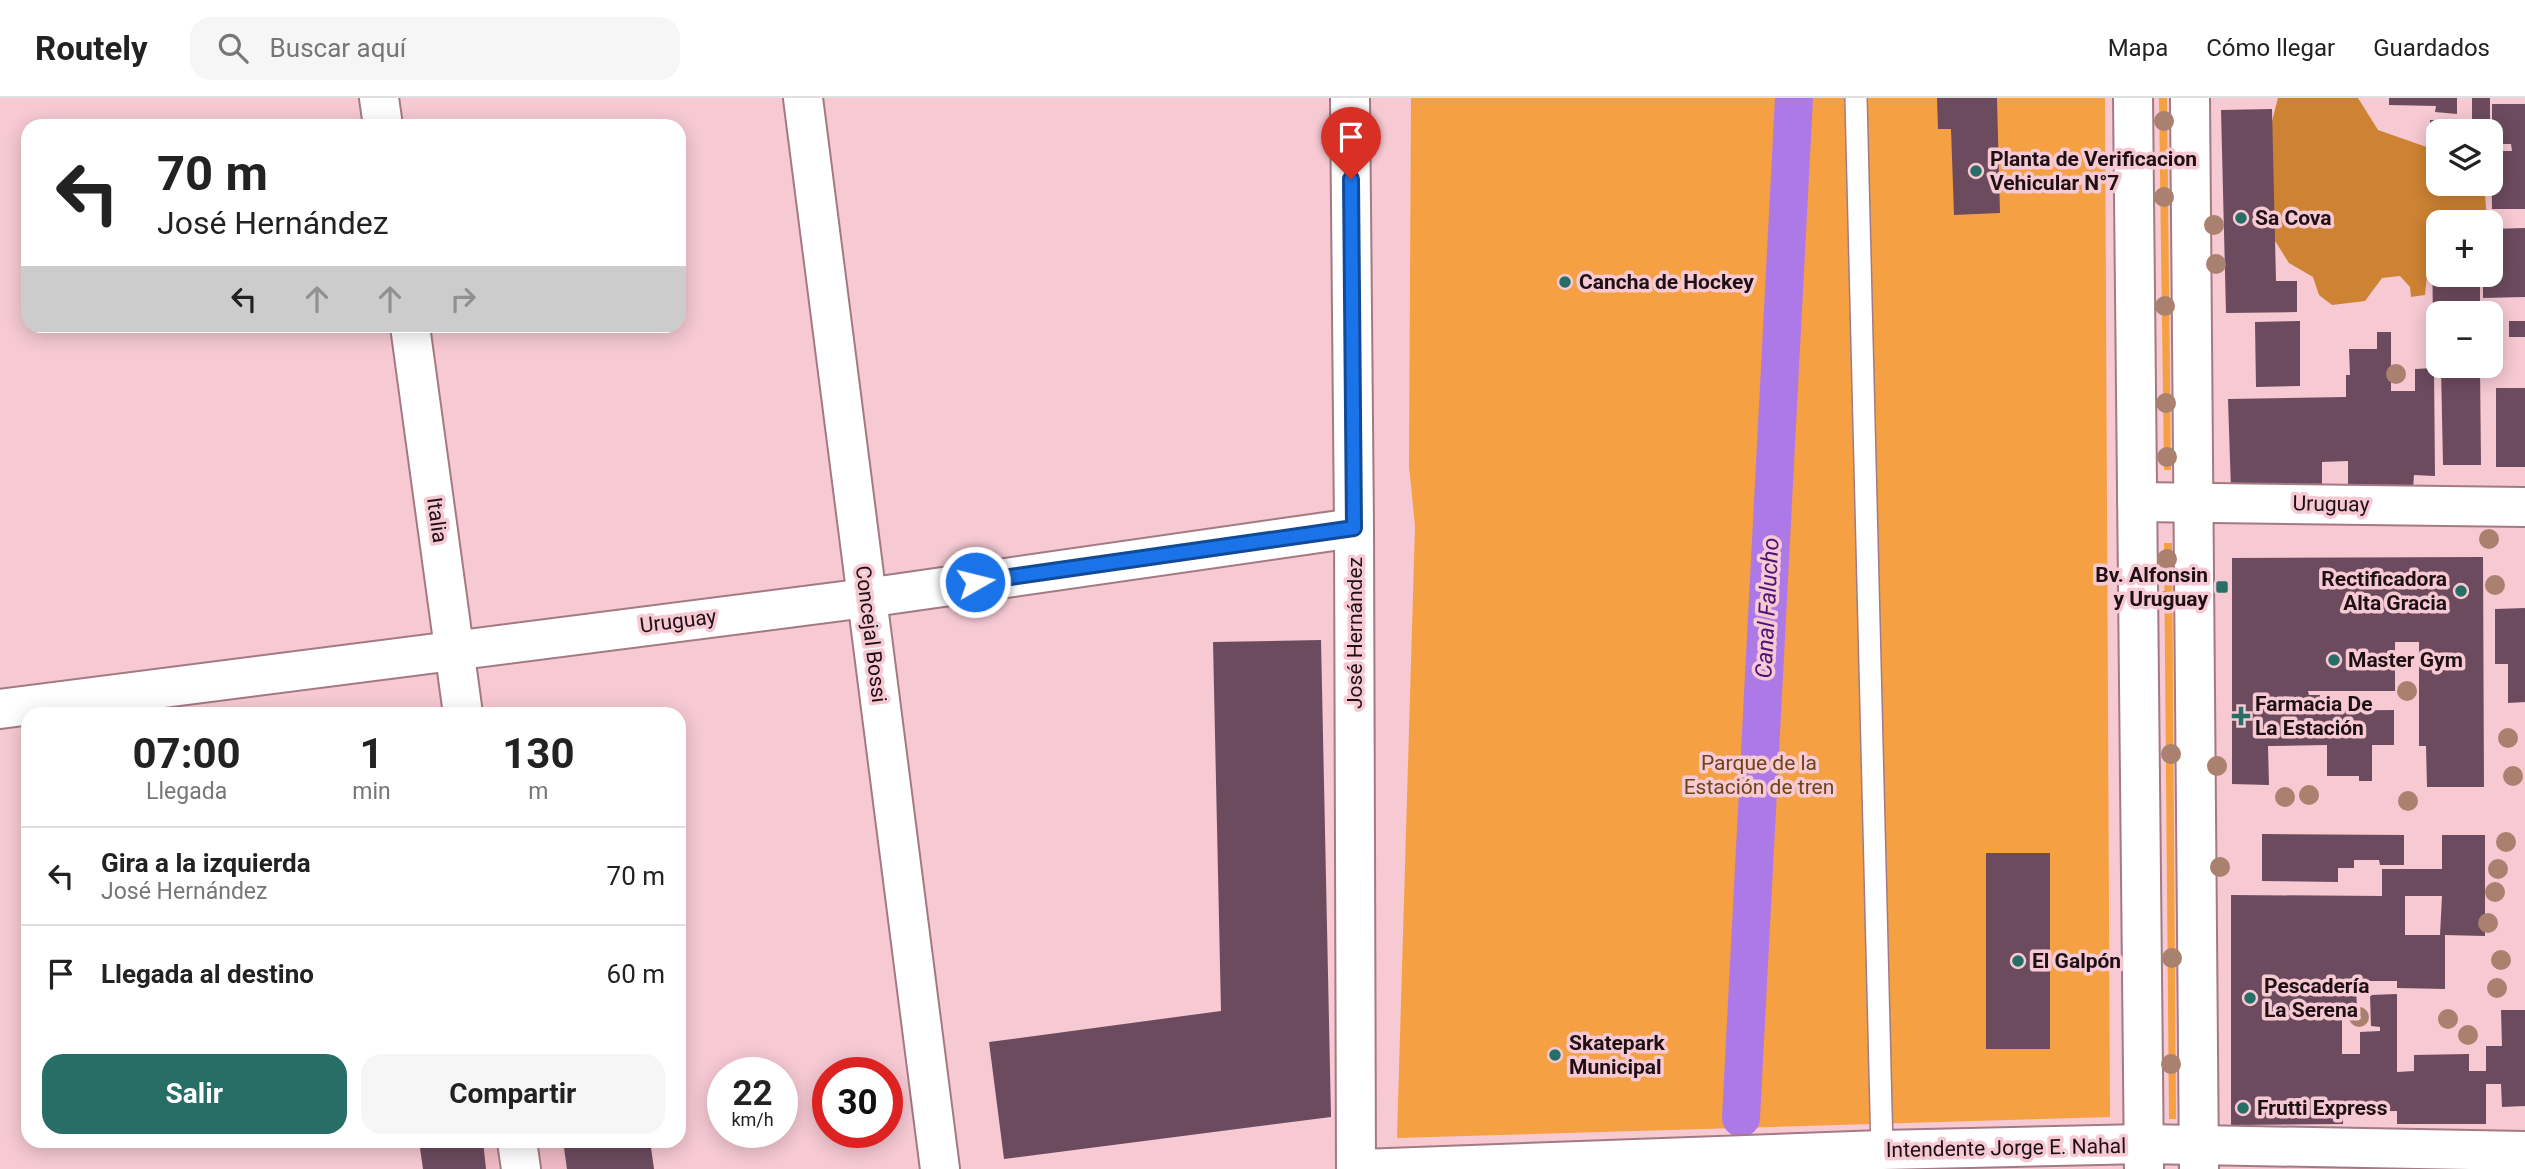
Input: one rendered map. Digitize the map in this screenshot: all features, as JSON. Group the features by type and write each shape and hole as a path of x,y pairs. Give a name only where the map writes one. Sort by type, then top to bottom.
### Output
{"street":[{"path":"379,98 382,119"},
{"name":"Concejal Bossi","path":"803,98 940,1169"},
{"name":"José Hernández","path":"1350,98 1358,1169"},
{"path":"2133,98 2144,1157"},
{"path":"2190,98 2199,1157"},
{"name":"Italia","path":"411,333 462,707"},
{"name":"Uruguay","path":"2137,502 2525,507"},
{"name":"Uruguay","path":"0,709 866,598 1354,528"},
{"path":"518,1148 521,1169"},
{"name":"Intendente Jorge E. Nahal","path":"1358,1169 1882,1150 2144,1157 2525,1150"}],"lane":[{"path":"1856,98 1882,1150"}],"shaded area":[{"path":"2278,98 2358,98 2378,130 2426,147 2426,196 2485,196 2486,210 2426,210 2425,295 2411,297 2410,287 2400,276 2382,278 2365,301 2332,305 2319,295 2313,277 2289,263 2263,222 2268,137"},
{"path":"420,1148 651,1148 654,1169 423,1169"}],"green space":[{"name":"Parque de la Estación de tren","path":"1411,98 2105,98 2110,1117 1397,1138 1415,526 1409,466"},
{"path":"2159,98 2167,98 2171,470 2164,470"},
{"path":"2164,543 2172,543 2176,1119 2169,1119"}],"building":[{"name":"Planta de Verificacion Vehicular N°7","path":"1937,98 1997,98 2000,213 1954,215 1951,129 1938,129"},
{"path":"2389,98 2457,98 2457,114 2435,112 2436,106 2389,105"},
{"path":"2472,98 2490,98 2490,119 2472,119"},
{"path":"2492,104 2525,104 2525,209 2492,209 2492,196 2503,196 2503,151 2512,151 2511,144 2503,144 2503,119 2492,119"},
{"path":"2272,109 2276,281 2297,281 2297,312 2226,313 2221,110"},
{"path":"2525,228 2525,297 2483,298 2483,287 2503,287 2503,229"},
{"path":"2433,287 2480,287 2480,301 2433,301"},
{"path":"2300,321 2300,386 2256,387 2255,322"},
{"path":"2509,321 2525,321 2525,337 2509,337"},
{"path":"2377,332 2391,332 2391,391 2415,391 2415,369 2426,368 2426,378 2434,378 2435,476 2414,475 2413,490 2348,490 2348,461 2322,462 2322,490 2231,490 2228,399 2346,397 2346,375 2350,375 2349,349 2377,349"},
{"path":"2441,378 2480,378 2481,465 2443,465"},
{"path":"2496,388 2525,388 2525,467 2496,467"},
{"path":"2483,557 2484,787 2427,787 2426,746 2419,746 2419,642 2395,642 2395,691 2308,691 2309,695 2320,695 2320,711 2394,710 2394,745 2372,745 2372,781 2359,781 2359,776 2327,776 2327,745 2268,746 2269,785 2232,784 2232,558"},
{"path":"2525,608 2525,702 2508,703 2508,664 2495,664 2495,609"},
{"path":"1321,640 1331,1117 1004,1159 989,1042 1221,1011 1213,642"},
{"path":"2262,834 2404,835 2404,865 2380,865 2379,860 2354,860 2354,868 2338,868 2338,882 2262,881"},
{"path":"2442,835 2485,835 2485,936 2445,935 2445,989 2397,988 2397,981 2356,981 2357,1013 2342,1013 2342,1054 2360,1054 2360,1032 2380,1031 2380,1027 2371,1026 2370,995 2397,994 2397,1072 2414,1071 2414,1055 2469,1054 2469,1071 2486,1071 2486,1046 2502,1046 2501,1010 2525,1010 2525,1106 2502,1107 2501,1084 2486,1084 2486,1124 2397,1124 2397,1111 2343,1112 2343,1124 2231,1125 2231,895 2382,896 2382,869 2442,869","holes":["2405,896 2442,896 2440,935 2405,935"]},
{"name":"El Galpón","path":"1986,853 2050,853 2050,1049 1986,1049"},
{"path":"420,1148 484,1148 486,1169 423,1169"},
{"path":"564,1148 651,1148 654,1169 567,1169"}],"waterway":[{"name":"Canal Falucho","path":"1741,1118 1794,98"}],"place":[{"name":"Planta de Verificacion Vehicular N°7","path":"1976,171"},
{"name":"Sa Cova","path":"2241,218"},
{"name":"Cancha de Hockey","path":"1565,282"},
{"name":"Bv. Alfonsin y Uruguay","path":"2222,587"},
{"name":"Rectificadora Alta Gracia","path":"2461,591"},
{"name":"Master Gym","path":"2334,660"},
{"name":"Farmacia De La Estación","path":"2241,716"},
{"name":"El Galpón","path":"2018,961"},
{"name":"Pescadería La Serena","path":"2250,998"},
{"name":"Skatepark Municipal","path":"1555,1055"},
{"name":"Frutti Express","path":"2243,1108"}],"route":[{"path":"975,582 1354,528 1351,179"}]}
